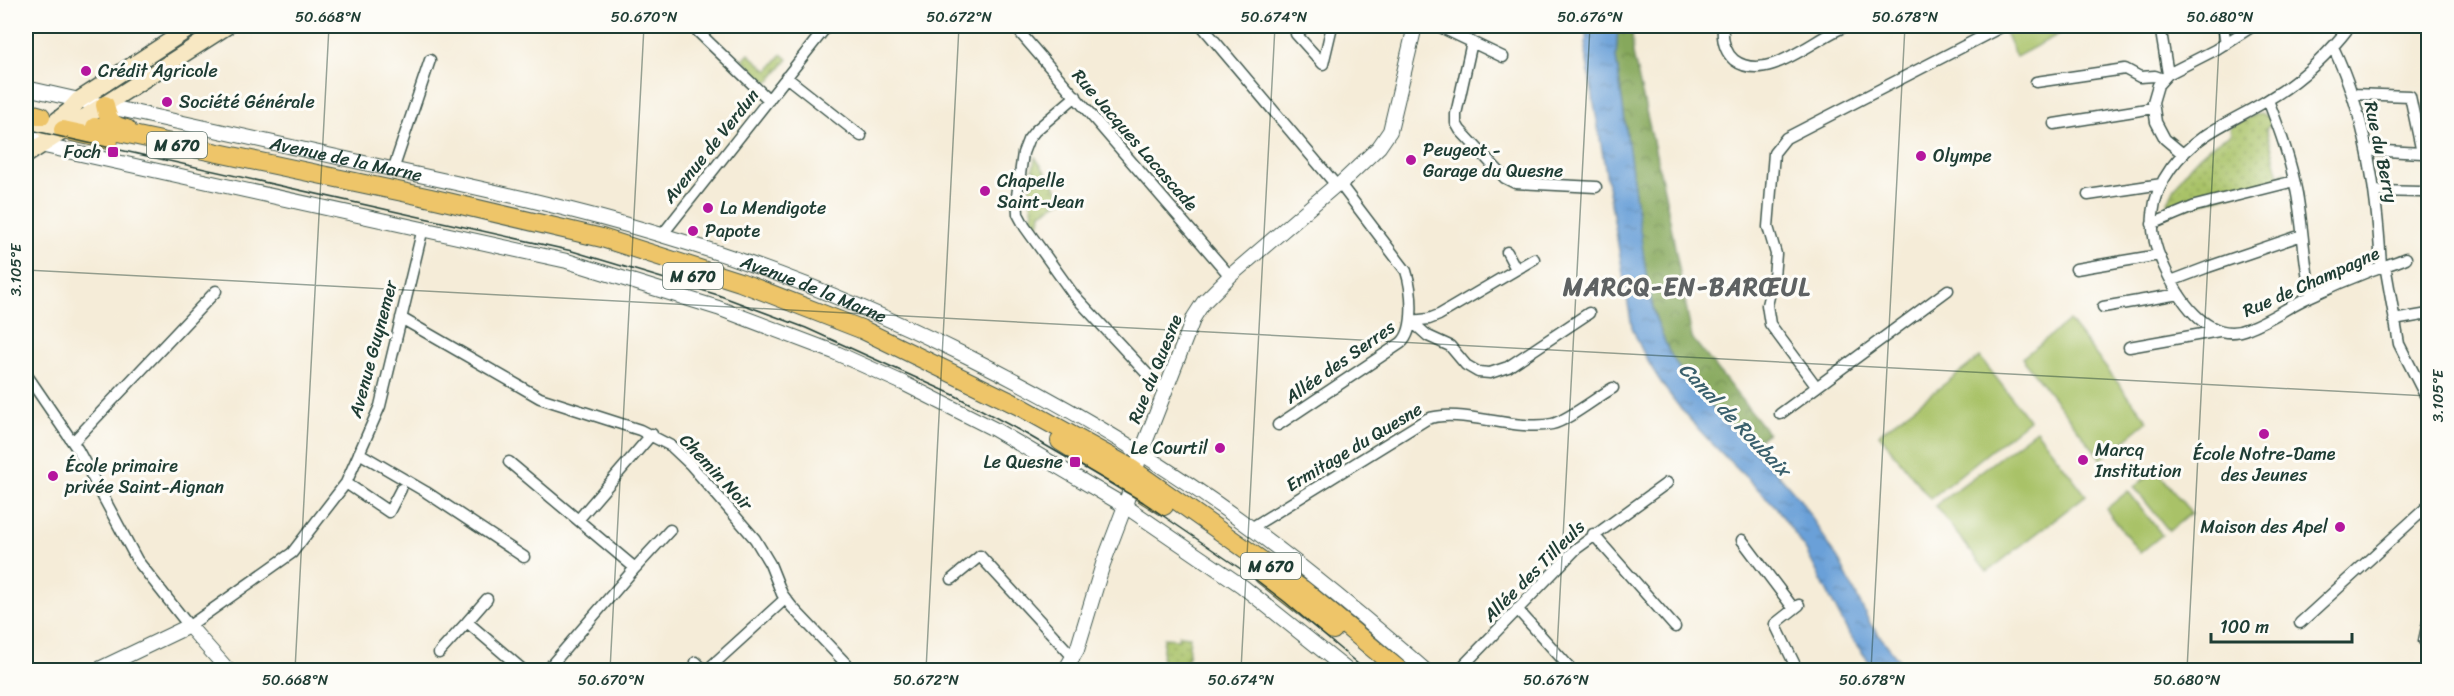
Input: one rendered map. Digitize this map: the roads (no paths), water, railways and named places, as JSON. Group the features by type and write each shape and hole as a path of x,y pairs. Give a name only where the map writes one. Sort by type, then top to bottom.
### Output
{"main road":[{"path":"38,121 79,100 193,26"},
{"path":"38,121 105,105 227,26"},
{"path":"105,105 108,118 116,126 259,161"},
{"path":"26,155 33,143 38,121"},
{"path":"38,121 219,162"},
{"name":"Avenue de la Marne","path":"1380,670 1301,604 1133,478 941,377 870,344 754,297 652,262 488,220 219,162 94,129 259,161 602,238 748,285 861,329 1053,424 1302,589 1399,670"}],"street":[{"path":"692,26 769,100"},
{"name":"Avenue de Verdun","path":"662,235 827,26"},
{"name":"Rue Jacques Lacascade","path":"1016,26 1230,276"},
{"name":"Allée des Serres","path":"1202,26 1338,184 1406,271 1411,321 1408,336 1401,343 1278,425"},
{"path":"1306,26 1296,34 1323,64 1332,26"},
{"name":"Rue du Quesne","path":"1070,667 1141,453 1194,317 1203,303 1230,276 1379,147 1390,131 1414,26"},
{"path":"1438,26 1503,57"},
{"path":"1723,26 1723,40 1727,52 1737,62 1758,68 1780,62 1825,35 1846,26"},
{"path":"1816,386 1770,324 1767,314 1776,254 1768,227 1774,153 1786,138 2003,26"},
{"path":"2160,26 2166,76"},
{"path":"2223,26 2226,44"},
{"path":"2182,154 2164,139 2156,122 2153,108 2155,91 2166,76 2226,44 2253,26"},
{"path":"2220,330 2198,318 2179,294 2159,255 2152,224 2154,207 2162,184 2182,154 2208,132 2268,100 2307,72 2333,47 2350,26"},
{"path":"1472,42 1456,114 1456,123 1460,130 1505,178 1515,183 1596,187"},
{"name":"Rue du Berry","path":"2333,47 2352,94 2367,150 2375,191 2383,266 2399,344 2428,401"},
{"path":"393,170 430,60"},
{"path":"129,67 132,75 141,82"},
{"path":"2036,82 2125,69 2140,77 2166,76"},
{"path":"786,77 861,136"},
{"name":"Avenue de la Marne","path":"26,88 554,205 662,235 770,271 915,333 1030,390 1141,453 1251,528 1359,613 1425,670"},
{"path":"2352,94 2410,96 2422,153 2367,150"},
{"path":"1076,96 1035,131 1028,140 1023,153 1017,201 1018,214 1073,294 1150,378 1164,390"},
{"path":"2268,100 2286,148 2294,181 2305,269 2312,296"},
{"path":"2054,124 2153,108"},
{"path":"33,143 567,261 718,308 834,352 903,383 994,429 1125,506 1242,586 1347,670"},
{"path":"2152,224 2195,206 2255,193 2294,181"},
{"path":"2088,195 2162,184"},
{"path":"2375,191 2421,192"},
{"name":"Avenue Guynemer","path":"97,670 189,626 292,553 346,483 380,406 423,228"},
{"path":"2171,281 2302,235"},
{"path":"1507,252 1516,269"},
{"path":"2076,269 2159,255"},
{"name":"Rue de Champagne","path":"2129,347 2220,330 2237,332 2250,328 2312,296 2406,258"},
{"name":"Allée des Serres","path":"1411,321 1429,319 1438,315 1533,259"},
{"path":"1780,414 1948,290"},
{"path":"73,442 216,291"},
{"path":"2103,307 2179,294"},
{"name":"Allée des Serres","path":"1411,321 1428,336 1450,346 1466,365 1478,372 1490,374 1508,367 1588,313"},
{"path":"2394,320 2428,314"},
{"name":"Chemin Noir","path":"401,318 540,398 652,434 666,442 683,456 755,539 770,564 785,599 852,670"},
{"path":"26,374 73,442 137,560 189,626 228,670"},
{"name":"Ermitage du Quesne","path":"1251,528 1432,417 1446,416 1508,423 1552,424 1612,388"},
{"path":"578,520 652,434"},
{"path":"359,453 426,492 524,557"},
{"path":"509,462 636,568"},
{"path":"346,483 389,512 401,489"},
{"name":"Allée des Tilleuls","path":"1459,670 1576,549 1593,534 1667,483"},
{"path":"2300,624 2428,506"},
{"path":"547,670 670,530"},
{"path":"1593,534 1675,627"},
{"path":"1742,540 1797,607 1775,624 1795,669"},
{"name":"Rue du Quesne","path":"952,579 980,556 1070,667"},
{"path":"439,653 487,599"},
{"path":"696,662 705,670 785,599"},
{"path":"1517,609 1572,670"},
{"path":"466,622 523,670"},
{"path":"2424,641 2428,622"}],"water":[{"name":"Canal de Roubaix","path":"1586,26 1618,26 1616,57 1646,273 1654,314 1668,350 1683,375 1707,403 1799,498 1840,562 1871,625 1907,670 1876,670 1873,667 1850,636 1804,547 1776,507 1694,424 1659,379 1644,354 1632,327 1586,56"}],"tram line":[{"path":"26,129 572,251 718,295 806,328 954,395 1143,502 1251,576 1365,670"}],"place":[{"name":"Crédit Agricole","path":"86,71"},
{"name":"Société Générale","path":"167,102"},
{"name":"Foch","path":"113,152"},
{"name":"Olympe","path":"1921,156"},
{"name":"Peugeot - Garage du Quesne","path":"1411,160"},
{"name":"Chapelle Saint-Jean","path":"985,191"},
{"name":"La Mendigote","path":"708,208"},
{"name":"Papote","path":"693,231"},
{"name":"École Notre-Dame des Jeunes","path":"2264,434"},
{"name":"Le Courtil","path":"1220,448"},
{"name":"Marcq Institution","path":"2083,460"},
{"name":"Le Quesne","path":"1075,462"},
{"name":"École primaire privée Saint-Aignan","path":"53,476"},
{"name":"Maison des Apel","path":"2340,527"}],"district":[{"name":"MARCQ-EN-BARŒUL","path":"1687,287"}]}
